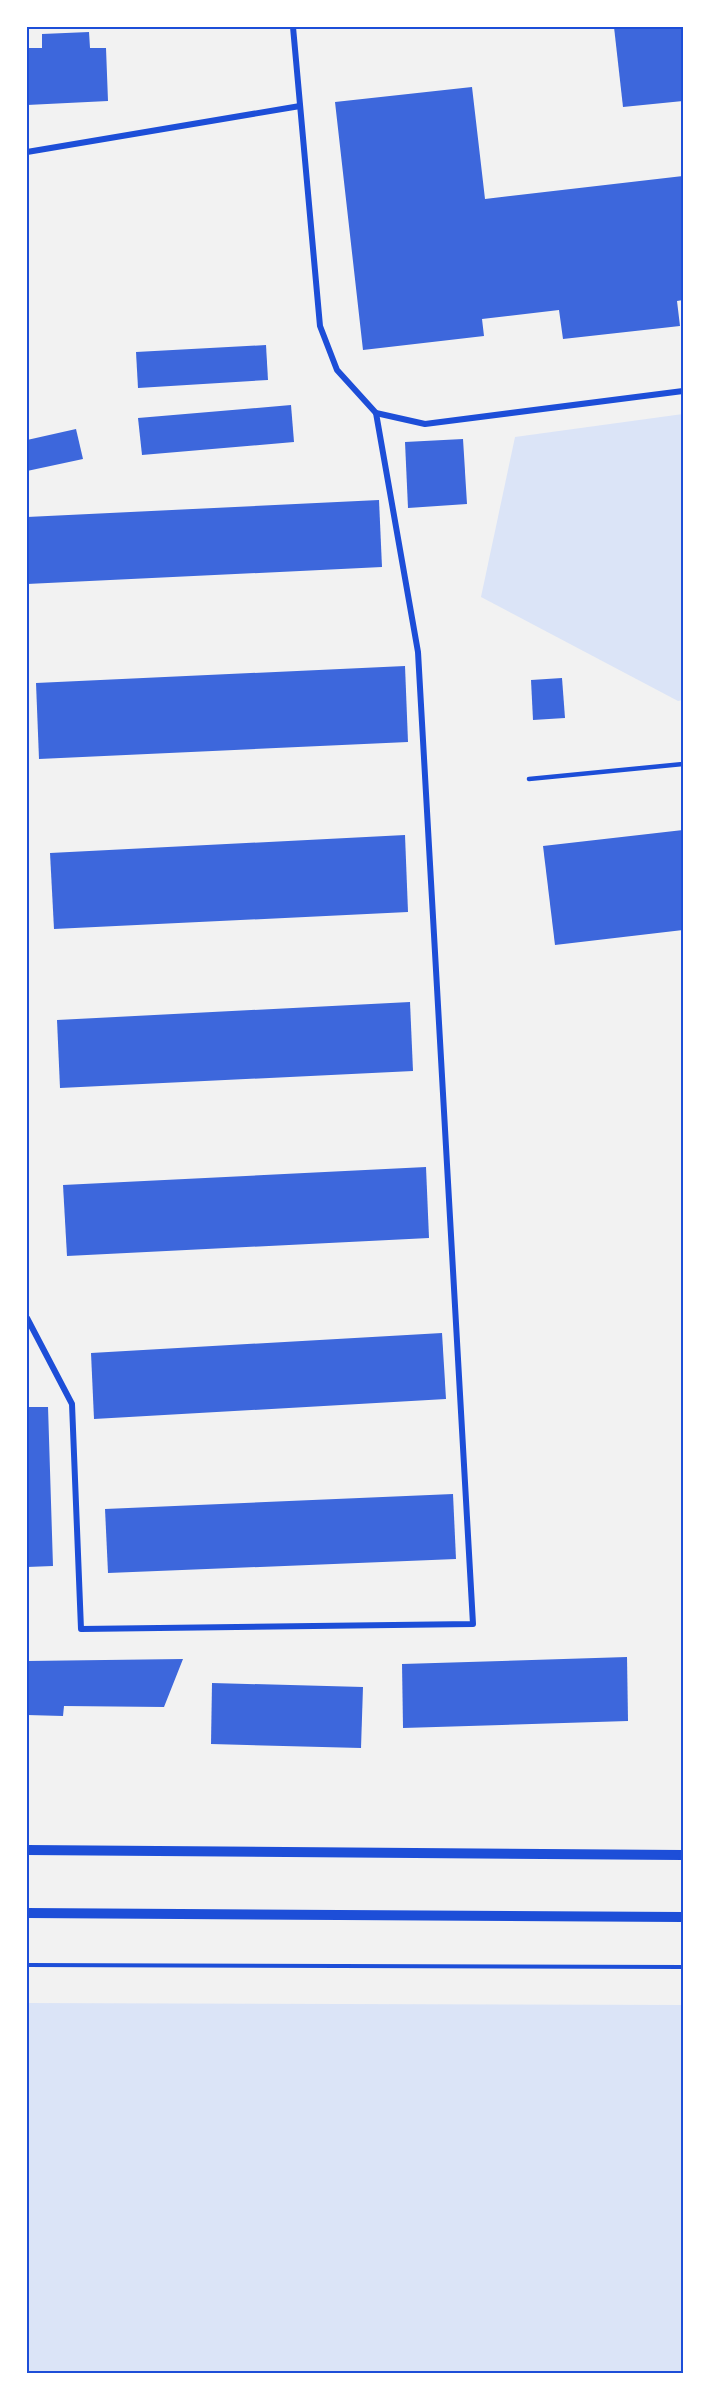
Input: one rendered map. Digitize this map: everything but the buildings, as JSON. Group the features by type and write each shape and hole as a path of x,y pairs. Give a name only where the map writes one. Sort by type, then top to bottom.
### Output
{"street":[{"path":"27,1318 72,1404 81,1629 473,1624 418,652 376,413 337,370 320,326 293,27"},
{"path":"27,152 300,106"},
{"path":"376,413 425,424 683,391"},
{"path":"27,1850 683,1855"},
{"path":"27,1913 683,1917"}],"lane":[{"path":"529,779 683,764"}],"path":[{"path":"27,1965 683,1967"}],"shaded area":[{"path":"683,414 683,700 678,701 481,597 515,437"},
{"path":"27,2003 683,2005 683,2373 27,2373"}]}
